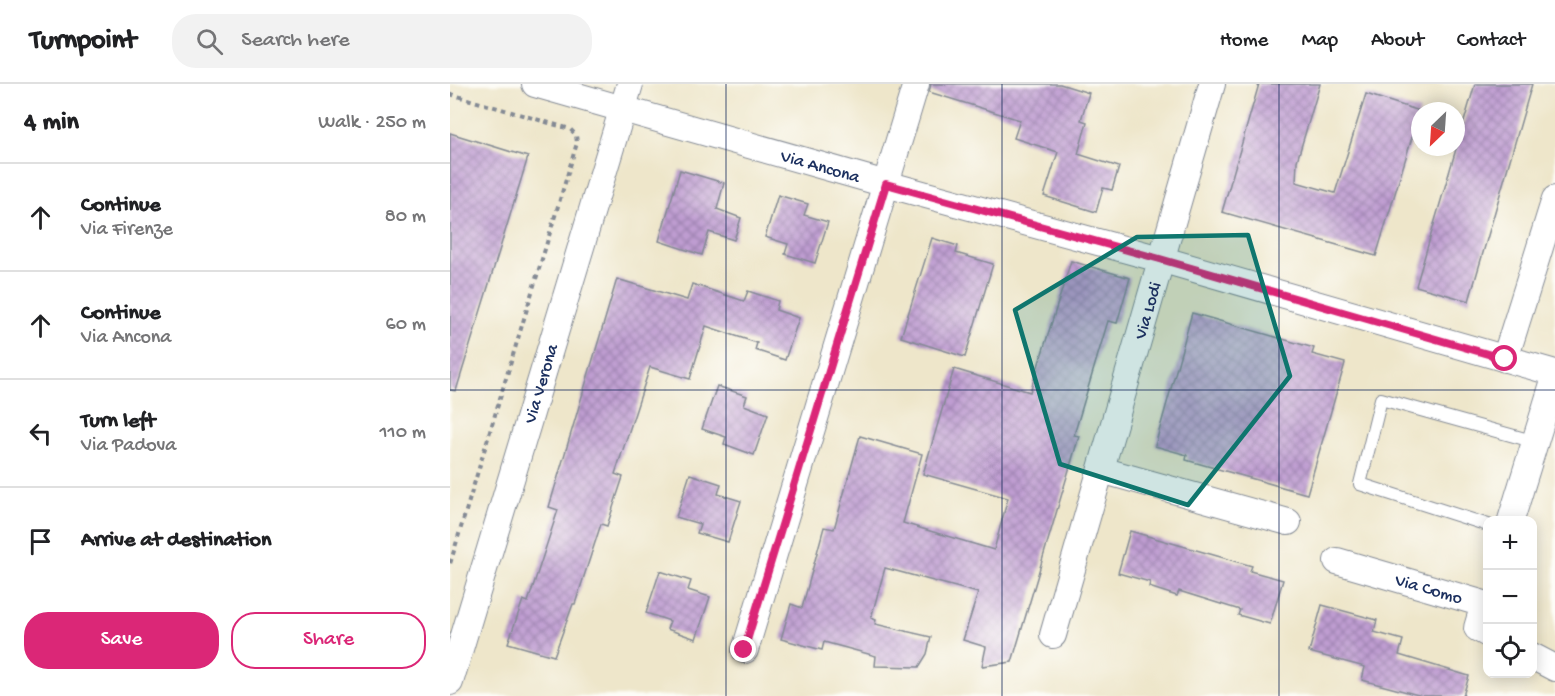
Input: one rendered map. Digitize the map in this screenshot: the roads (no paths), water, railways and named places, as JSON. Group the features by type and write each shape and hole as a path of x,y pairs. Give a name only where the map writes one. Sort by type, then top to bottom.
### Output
{"street":[{"name":"Via Ancona","path":"536,84 622,110 1160,259 1555,375"},
{"name":"Via Verona","path":"450,682 630,84"},
{"path":"744,650 916,84"},
{"name":"Via Lodi","path":"1053,635 1212,84"},
{"path":"1505,359 1555,199"},
{"path":"1512,516 1555,375"},
{"path":"1101,470 1288,522"},
{"name":"Via Como","path":"1337,561 1483,598"},
{"name":"Via Como","path":"1483,609 1477,628 1483,631"},
{"path":"1537,658 1555,668"}],"lane":[{"path":"1483,523 1360,484 1381,399 1536,442"}]}
